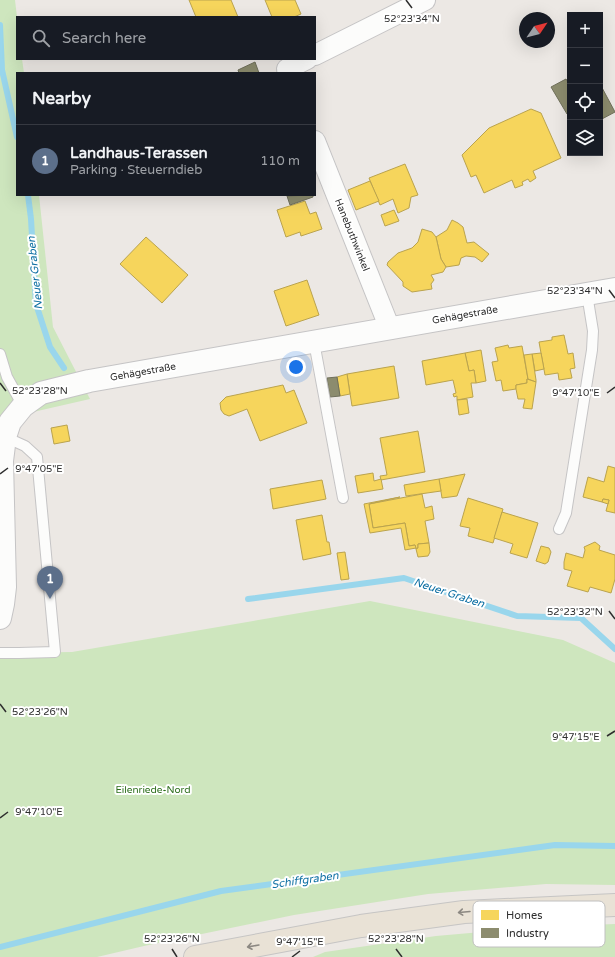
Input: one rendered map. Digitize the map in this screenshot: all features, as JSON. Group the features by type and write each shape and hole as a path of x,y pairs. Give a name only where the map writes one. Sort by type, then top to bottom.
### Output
{"highway":[{"path":"605,905 615,905"},
{"path":"195,957 362,926 473,912"}],"street":[{"path":"316,54 424,0"},
{"path":"288,72 287,69 305,60"},
{"name":"Hanebuthwinkel","path":"316,143 390,328"},
{"name":"Gehägestraße","path":"0,618 3,604 2,461 5,437 10,422 23,406 40,393 89,381 615,289"}],"lane":[{"path":"559,529 566,512 592,350 593,331 587,294"},
{"path":"314,342 342,498"},
{"path":"0,354 7,377 23,406"},
{"path":"0,653 55,652 37,457 25,446 5,437"}],"green space":[{"path":"0,0 15,0 17,16 16,60 22,60 24,72 16,72 16,196 39,196 53,327 90,399 20,415 0,415"},
{"name":"Eilenriede-Nord","path":"370,601 563,640 615,663 615,885 546,884 428,894 294,915 97,957 0,957 0,653 72,652"},
{"path":"605,924 615,924 615,957 313,957 325,952 436,936 473,933 473,947 605,947"}],"building: Homes":[{"path":"189,0 231,0 238,16 196,16"},
{"path":"265,0 295,0 301,14 296,16 272,16"},
{"path":"531,109 541,113 561,158 533,171 536,178 530,182 528,179 522,182 523,185 515,188 512,180 484,193 476,175 471,177 462,155 489,128"},
{"path":"405,164 418,195 411,197 409,208 398,213 393,199 380,205 369,178"},
{"path":"370,181 379,201 356,210 348,190"},
{"path":"305,201 310,214 316,212 322,229 301,236 300,232 286,237 277,210"},
{"path":"394,210 399,221 385,226 381,215"},
{"path":"452,220 463,227 467,243 474,242 489,254 482,262 475,257 466,256 461,258 459,265 446,267 441,259 436,237 447,230"},
{"path":"422,229 432,232 436,237 441,259 446,267 443,272 431,275 434,280 431,284 432,289 412,292 403,286 403,282 387,265 388,262 398,253 412,248 418,242"},
{"path":"146,237 188,275 162,303 120,264"},
{"path":"307,280 319,315 286,326 274,291"},
{"path":"564,335 568,354 573,353 575,368 570,369 572,378 559,380 558,373 545,375 539,342 552,340 552,337"},
{"path":"508,345 509,348 522,346 528,379 527,383 516,385 516,389 503,391 501,380 496,381 492,362 498,361 495,348"},
{"path":"481,350 486,381 476,383 474,370 469,371 465,353"},
{"path":"465,353 469,371 474,370 476,383 471,383 473,397 457,400 457,396 454,397 453,394 456,393 453,380 426,385 422,361"},
{"path":"541,353 544,369 535,371 532,354"},
{"path":"532,354 536,382 528,379 524,355"},
{"path":"394,366 399,398 352,406 347,374"},
{"path":"347,374 350,394 340,396 337,377"},
{"path":"527,379 536,382 532,409 523,408 525,399 518,399 516,389 516,385 527,383"},
{"path":"283,385 286,393 294,390 307,423 260,441 247,409 229,416 224,414 221,410 220,403 226,397"},
{"path":"467,399 469,413 459,415 457,400"},
{"path":"67,425 70,441 54,444 51,428"},
{"path":"418,431 425,472 381,480 380,476 387,475 380,438"},
{"path":"608,466 615,468 615,513 606,511 609,500 603,499 602,502 583,497 588,477 604,482"},
{"path":"373,473 374,481 381,479 383,489 358,493 355,476"},
{"path":"465,474 457,496 442,498 439,479"},
{"path":"439,479 441,491 406,496 404,485"},
{"path":"322,480 326,499 273,509 270,489"},
{"path":"422,494 425,508 432,506 434,519 425,521 429,543 418,544 418,548 416,549 415,545 409,546 405,523 373,528 369,504"},
{"path":"400,497 369,504 373,528 405,523 409,546 415,545 416,548 405,550 401,528 370,533 364,504"},
{"path":"468,498 503,509 493,543 468,536 470,528 460,526"},
{"path":"603,499 609,500 608,504 602,502"},
{"path":"502,512 538,523 527,558 510,553 513,544 494,538"},
{"path":"322,515 331,554 303,560 296,520"},
{"path":"595,542 600,546 599,550 615,555 615,579 611,593 590,587 588,592 567,586 572,571 564,569 566,553 583,558 585,550 584,547"},
{"path":"429,543 430,552 428,556 418,557 416,549 418,548 418,544"},
{"path":"541,546 549,548 551,552 548,562 545,564 536,561"},
{"path":"345,552 349,579 341,580 337,553"}],"building: Industry":[{"path":"255,62 259,72 239,72 238,70"},
{"path":"566,79 567,114 551,87"},
{"path":"603,90 615,112 603,118"},
{"path":"287,196 313,196 313,197 290,205"},
{"path":"337,377 340,396 330,397 327,378"}],"waterway":[{"name":"Neuer Graben","path":"0,25 2,70 16,133"},
{"name":"Neuer Graben","path":"28,196 36,304 50,347 64,368"},
{"name":"Neuer Graben","path":"248,599 404,578 517,616 581,618 615,649"},
{"name":"Schiffgraben","path":"0,947 221,891 555,845 615,846"}],"place":[{"name":"Landhaus-Terassen","path":"50,599"}]}
